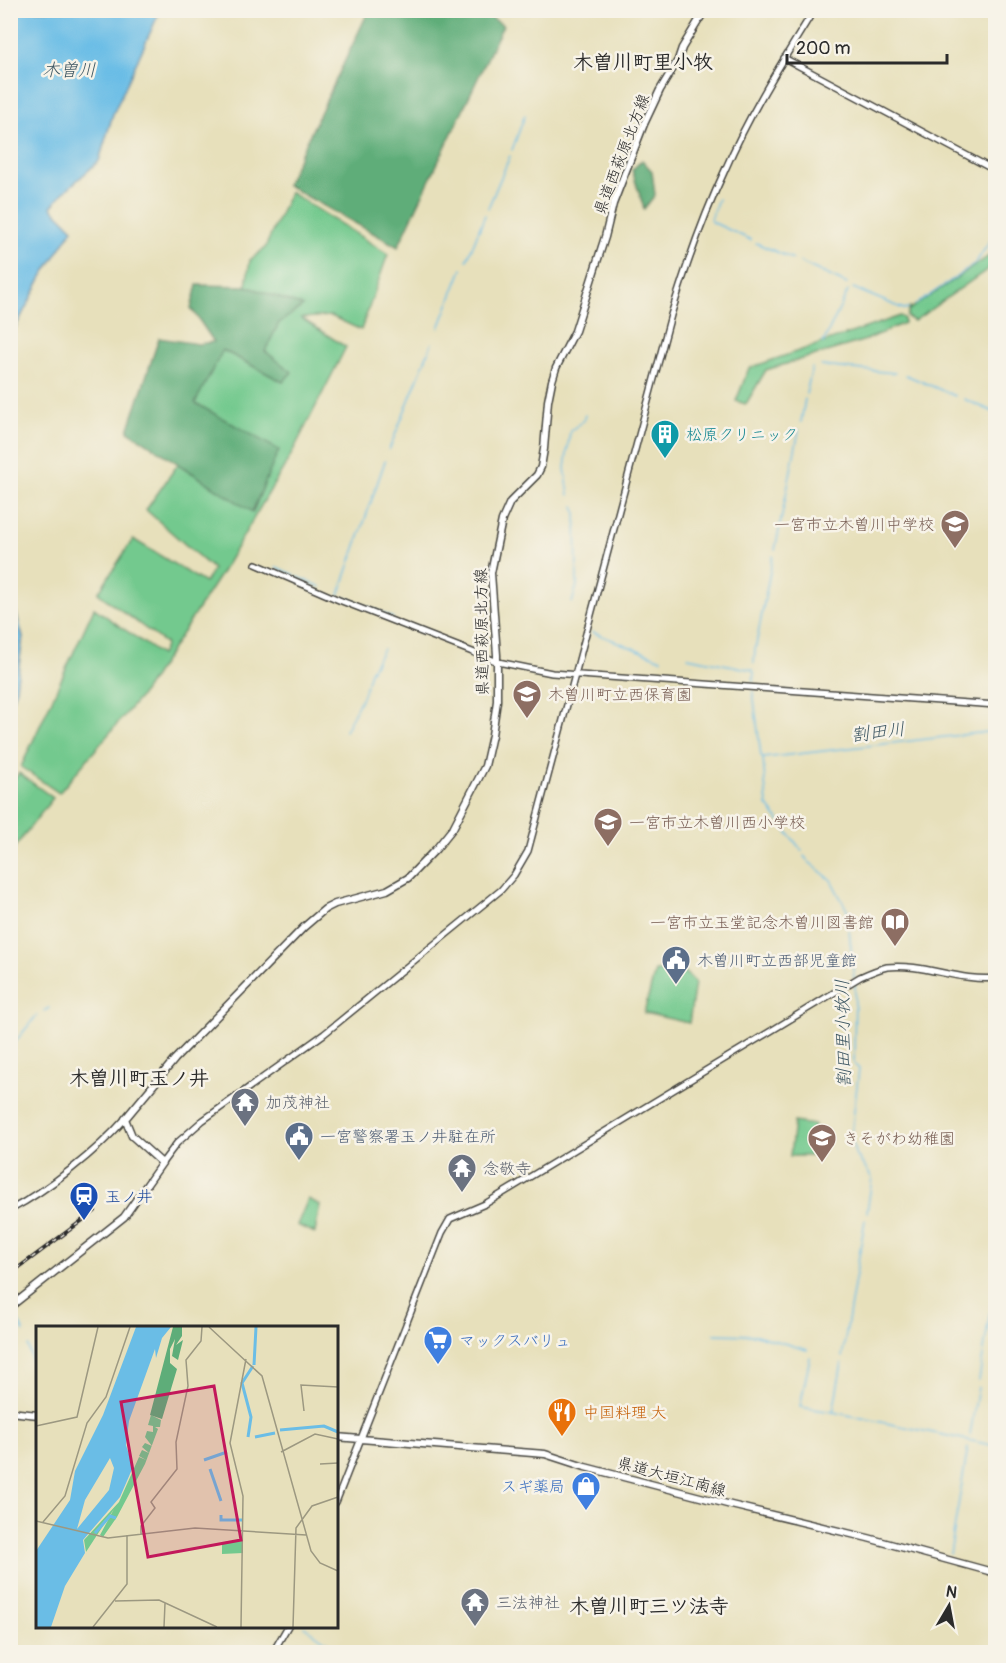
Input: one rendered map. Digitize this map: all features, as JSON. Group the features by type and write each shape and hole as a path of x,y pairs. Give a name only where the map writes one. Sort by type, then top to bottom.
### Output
{"main road":[{"name":"県道西萩原北方線","path":"125,1119 175,1059 313,918 342,901 387,890 401,884 420,867 446,837 469,800 485,766 495,718 498,662 491,573 502,520 510,502 537,475 541,467 552,381 575,331 617,193 660,90 705,10"},
{"path":"10,1307 124,1217 162,1163 132,1136 125,1119"},
{"path":"10,1412 36,1415"},
{"name":"県道大垣江南線","path":"338,1437 545,1454 585,1467 996,1573"}],"street":[{"path":"162,1163 177,1143 202,1121 350,1014 501,890 528,851 668,323 686,267 725,168 762,95 814,10"},
{"path":"784,58 996,171"},
{"path":"256,564 339,600 498,662 574,676 996,705"},
{"path":"338,1497 442,1233 450,1219 485,1204 860,977 884,968 895,967 962,977 996,978"},
{"path":"10,1210 39,1192 73,1166 125,1119"},
{"path":"273,1653 287,1627"}],"green space":[{"path":"369,10 481,11 503,25 398,247 286,185"},
{"path":"642,160 652,171 655,195 644,209 632,170"},
{"path":"290,192 388,254 361,330 331,316 301,318 346,347 290,457 222,572 144,692 59,793 21,767 94,608 161,655 166,644 98,593 133,539 205,583 213,569 146,510 178,464 253,512 278,450 195,403 222,350 283,382 291,372 265,351 279,323 302,306 246,286 250,260 265,248"},
{"path":"995,252 995,264 914,321 907,317 910,306 910,309"},
{"path":"197,285 246,286 303,306 279,323 265,351 292,372 283,382 223,350 195,403 279,450 252,512 128,431 159,338 198,344 214,342 191,308"},
{"path":"900,316 904,318 904,323 866,340 766,370 746,404 736,401 749,368"},
{"path":"19,773 53,798 11,852 11,783"},
{"path":"681,969 695,982 689,1023 644,1013 655,971"},
{"path":"794,1122 814,1125 813,1156 790,1156"},
{"path":"308,1199 320,1205 315,1233 297,1225"}],"water":[{"name":"木曽川","path":"11,10 160,11 113,114 99,161 64,192 51,207 73,229 43,275 11,336"},
{"path":"11,583 12,598 23,637 15,695 11,701"}],"waterway":[{"path":"512,150 525,115"},
{"path":"488,208 510,156"},
{"path":"718,199 712,222 751,240"},
{"path":"467,260 485,215"},
{"path":"915,305 975,264 996,232"},
{"path":"756,243 793,259"},
{"path":"800,262 847,284"},
{"path":"439,328 462,269"},
{"path":"853,288 904,309 908,308"},
{"path":"823,343 848,291"},
{"path":"389,450 432,343"},
{"path":"821,366 895,373"},
{"name":"割田里小牧川","path":"806,394 812,368"},
{"path":"906,375 955,396"},
{"name":"割田里小牧川","path":"801,422 805,399"},
{"path":"964,399 996,413"},
{"path":"569,495 565,468 570,431 583,421 585,415"},
{"name":"割田里小牧川","path":"775,550 799,430"},
{"path":"339,595 385,461"},
{"path":"572,603 577,585 574,506"},
{"name":"割田里小牧川","path":"754,663 773,556"},
{"path":"276,567 294,575"},
{"path":"298,577 321,587"},
{"path":"346,598 359,603"},
{"path":"363,605 393,618"},
{"path":"592,632 661,659"},
{"path":"367,682 383,649"},
{"path":"688,657 753,670"},
{"name":"割田里小牧川","path":"753,682 754,672"},
{"path":"345,731 366,685"},
{"name":"割田川","path":"753,691 767,805 780,822"},
{"name":"割田川","path":"763,758 996,731"},
{"name":"割田里小牧川","path":"782,825 802,851"},
{"name":"割田里小牧川","path":"804,856 807,860"},
{"name":"割田里小牧川","path":"809,862 831,880 847,910 854,978"},
{"name":"割田里小牧川","path":"855,983 854,1064 859,1069 851,1137 855,1153 872,1178 867,1212"},
{"path":"44,1011 49,1008"},
{"path":"10,1048 37,1015"},
{"name":"割田里小牧川","path":"842,1357 865,1220"},
{"path":"991,1307 996,1285"},
{"path":"13,1312 24,1332"},
{"path":"979,1380 990,1312"},
{"path":"714,1334 756,1335 807,1350"},
{"path":"28,1346 36,1378"},
{"path":"810,1357 800,1407 833,1412"},
{"name":"割田里小牧川","path":"842,1363 833,1412 996,1446"},
{"path":"970,1435 978,1387"},
{"path":"950,1554 968,1447"},
{"path":"305,1627 341,1652"}],"railway":[{"path":"10,1274 95,1211"}],"place":[{"name":"松原クリニック","path":"665,460"},
{"name":"一宮市立木曽川中学校","path":"955,550"},
{"name":"木曽川町立西保育園","path":"527,720"},
{"name":"一宮市立木曽川西小学校","path":"608,848"},
{"name":"一宮市立玉堂記念木曽川図書館","path":"895,948"},
{"name":"木曽川町立西部児童館","path":"676,986"},
{"name":"加茂神社","path":"245,1128"},
{"name":"一宮警察署玉ノ井駐在所","path":"299,1162"},
{"name":"きそがわ幼稚園","path":"822,1164"},
{"name":"念敬寺","path":"462,1194"},
{"name":"玉ノ井","path":"84,1222"},
{"name":"マックスバリュ","path":"438,1366"},
{"name":"中国料理 大","path":"562,1438"},
{"name":"スギ薬局","path":"586,1512"},
{"name":"三法神社","path":"475,1628"}],"district":[{"name":"木曽川町里小牧","path":"643,62"},
{"name":"木曽川町玉ノ井","path":"139,1078"},
{"name":"木曽川町三ツ法寺","path":"649,1606"}]}
